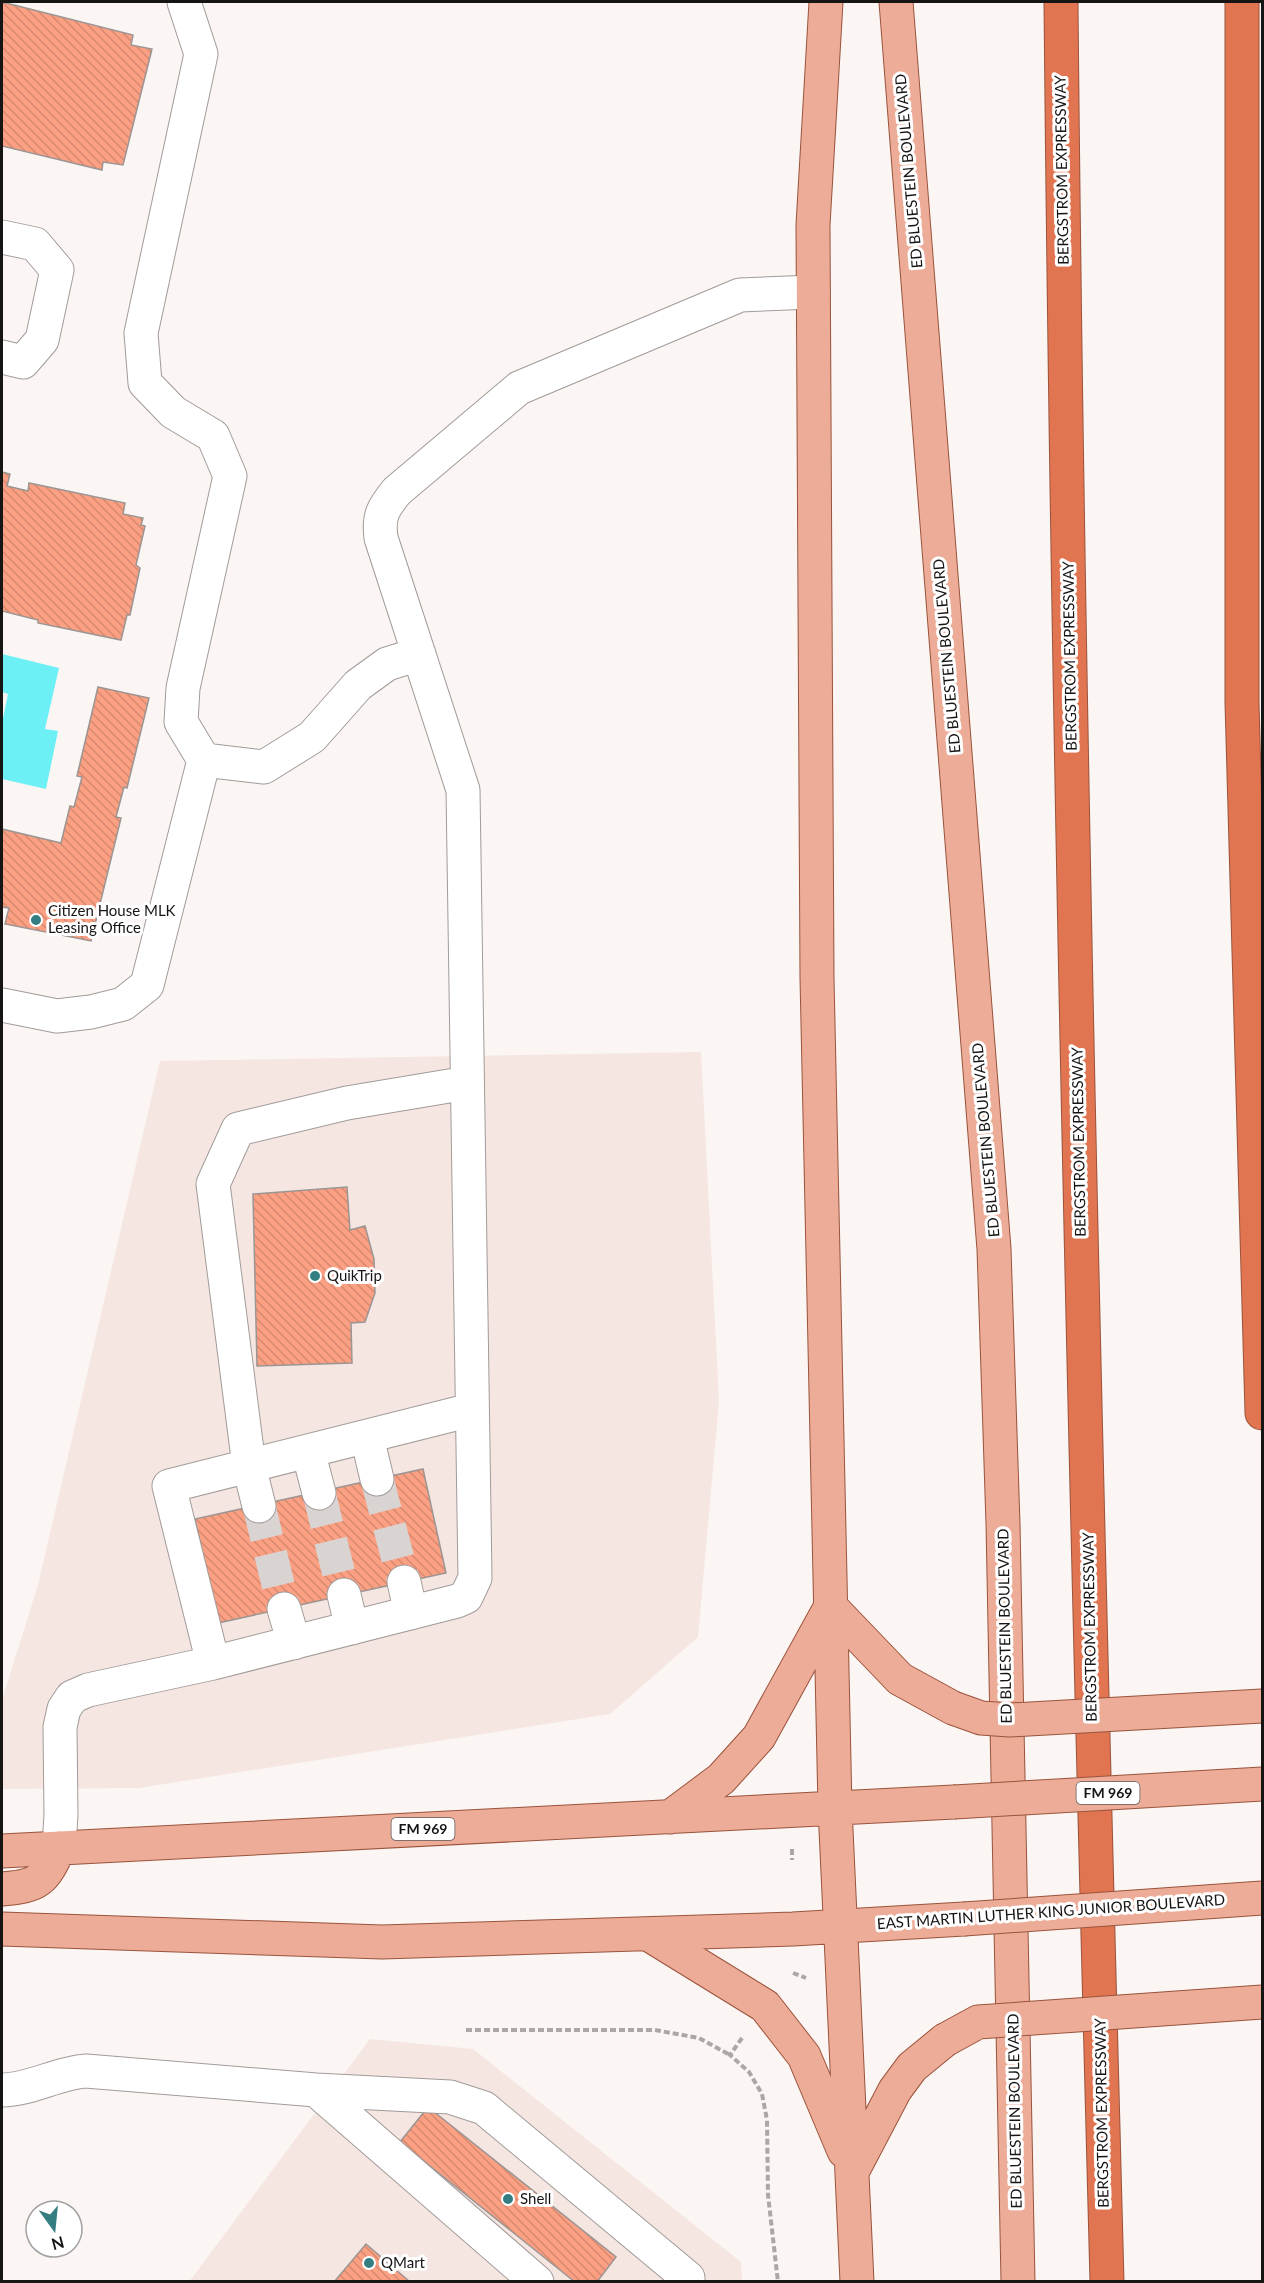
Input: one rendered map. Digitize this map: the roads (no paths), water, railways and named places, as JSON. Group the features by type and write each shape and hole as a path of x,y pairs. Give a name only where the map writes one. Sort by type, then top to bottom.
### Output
{"highway":[{"name":"BERGSTROM EXPRESSWAY","path":"1060,2 1065,449 1082,1328 1107,2282"},
{"path":"1242,2 1242,703 1263,1413"}],"main road":[{"path":"826,2 813,225 817,989 834,1808 856,2282"},
{"name":"ED BLUESTEIN BOULEVARD","path":"896,2 994,1249 1004,1548 1018,2282"},
{"path":"830,1606 900,1679 953,1708 981,1718 1010,1720 1263,1706"},
{"path":"670,1816 721,1779 759,1737 830,1606"},
{"name":"FM 969","path":"2,1851 1263,1784"},
{"path":"2,1889 24,1887 46,1875 59,1848"},
{"name":"EAST MARTIN LUTHER KING JUNIOR BOULEVARD","path":"839,1927 1263,1898"},
{"path":"2,1929 382,1942 839,1927"},
{"path":"648,1934 765,2006 804,2056 852,2172"},
{"path":"852,2172 895,2090 912,2067 945,2040 978,2022 1263,2002"}],"lane":[{"path":"2,1005 57,1016 123,1004 147,985 204,760 181,722 183,688 230,476 213,436 173,412 145,383 141,333 201,54 184,2"},
{"path":"2,237 35,244 57,270 42,340 23,362 2,357"},
{"path":"59,1848 60,1727 64,1709 72,1697 88,1690 213,1663 466,1597 475,1578 463,790 381,538 379,521 382,509 397,491 519,388 740,295 813,292"},
{"path":"204,760 264,767 312,737 358,685 387,664 419,654"},
{"path":"259,1506 249,1466 213,1184 238,1129 347,1103 467,1083"},
{"path":"213,1663 169,1486 471,1410"},
{"path":"367,1437 377,1479"},
{"path":"308,1451 319,1493"},
{"path":"404,1582 411,1613"},
{"path":"344,1595 352,1628"},
{"path":"284,1609 294,1643"},
{"path":"2,2090 13,2090 70,2072 86,2072 316,2090 450,2097 483,2108 688,2278 688,2282"},
{"path":"316,2090 537,2282"}],"water":[{"path":"2,654 59,668 45,729 58,731 46,789 2,779 2,723 8,694 2,692"}],"tunnel":[{"path":"377,1479 404,1582"},
{"path":"319,1493 344,1595"},
{"path":"259,1506 284,1609"}],"place":[{"name":"Citizen House MLK Leasing Office","path":"36,920"},
{"name":"QuikTrip","path":"315,1276"},
{"name":"Shell","path":"508,2199"},
{"name":"QMart","path":"369,2263"}]}
